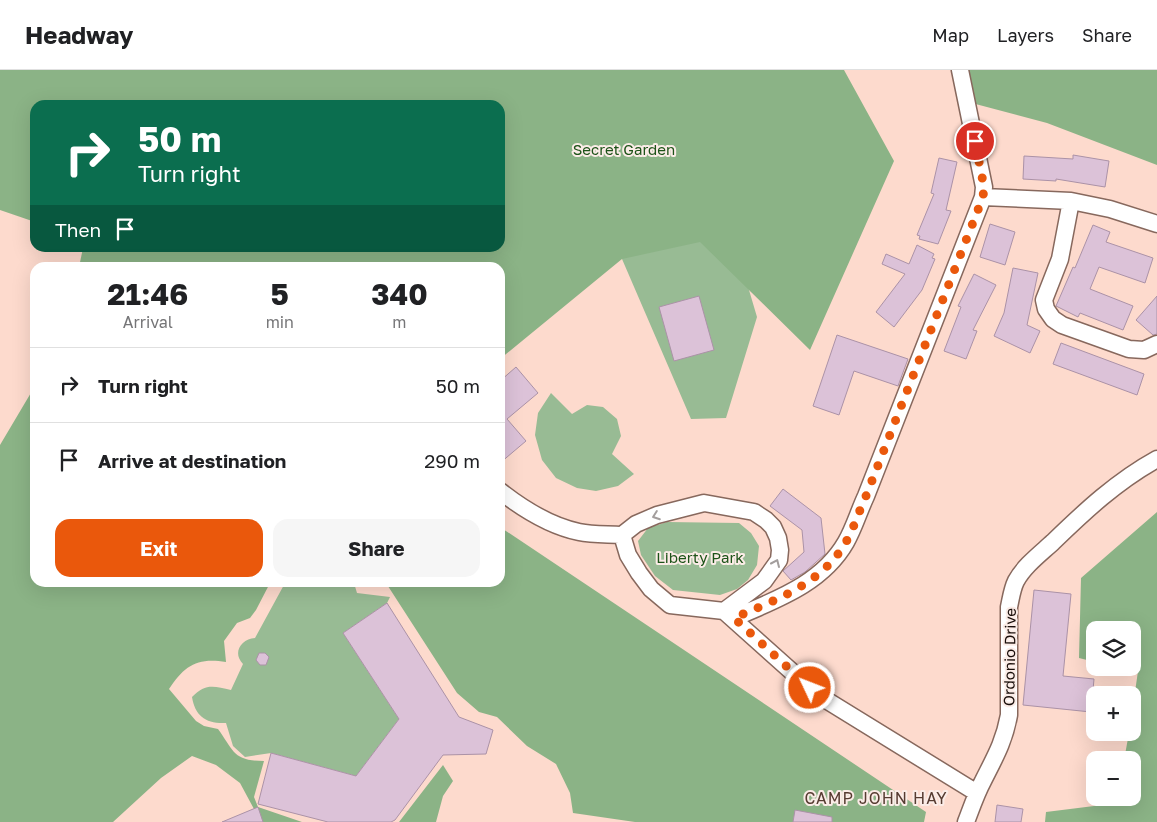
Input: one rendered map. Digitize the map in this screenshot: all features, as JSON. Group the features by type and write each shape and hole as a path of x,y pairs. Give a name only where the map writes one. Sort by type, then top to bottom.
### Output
{"street":[{"path":"622,535 628,555 639,573 651,589 670,605 729,614 808,583 825,570 837,556 846,541 869,488 983,197 984,187 960,70"},
{"path":"983,197 1071,201 1157,224"},
{"path":"1071,201 1060,259 1044,300 1046,309 1053,319 1062,325 1130,349 1144,350 1157,344"},
{"name":"Ordonio Drive","path":"966,822 977,793 1003,741 1009,715 1009,607 1016,580 1033,561 1102,496 1132,474 1157,459"},
{"path":"505,494 548,521 580,532 622,535 636,524 657,514 704,504 754,512 766,520 773,528 778,538 779,560 772,571 729,614"},
{"path":"729,614 818,695 977,793"}],"green space":[{"path":"0,70 844,70 894,161 810,350 700,242 622,259 505,355 505,262 80,262 82,252 505,252 505,100 30,100 30,220 0,210"},
{"name":"Secret Garden","path":"680,70 704,138 757,317 726,418 691,419 622,259 566,206 505,113 505,100 403,100"},
{"path":"960,70 1157,70 1157,165 1047,123 968,102"},
{"path":"551,393 572,414 587,405 603,407 617,419 621,436 612,454 634,474 618,486 596,491 577,488 556,478 542,460 535,435 538,413"},
{"path":"30,394 30,587 268,587 250,618 237,623 224,641 226,662 207,661 192,665 180,674 169,689 196,721 204,726 218,729 231,749 240,757 254,761 264,761 254,797 258,807 302,822 261,822 240,783 216,765 192,756 161,778 113,822 0,822 0,445"},
{"path":"1157,512 1157,822 1045,822 1046,812 1094,806 1141,806 1141,751 1126,751 1128,741 1141,741 1141,686 1136,686 1137,676 1141,676 1141,621 1086,621 1086,660 1079,658 1081,578"},
{"name":"Liberty Park","path":"667,522 739,523 751,533 759,546 757,565 748,580 737,589 720,595 673,590 655,576 641,555 638,541 648,528"},
{"path":"505,530 926,812 924,822 635,822 573,813 570,793 556,764 527,746 497,717 479,712 457,693 389,587 505,587"},
{"path":"283,587 355,587 357,593 390,597 387,603 343,633 399,719 356,776 271,753 245,757 233,746 226,723 207,720 199,714 192,697 201,689 210,687 231,690 243,664 238,651 242,644 255,638"},
{"path":"443,765 453,781 443,796 436,822 399,822"}],"building":[{"path":"1073,155 1109,161 1105,187 1056,179 1056,181 1023,179 1024,156 1073,159"},
{"path":"939,158 957,162 946,210 951,211 938,244 919,239 920,236 917,235 934,194 931,193"},
{"path":"990,224 1015,232 1005,265 980,257"},
{"path":"1093,225 1110,232 1106,242 1153,258 1145,283 1099,267 1090,289 1133,306 1123,330 1080,313 1078,317 1056,306"},
{"path":"917,245 934,254 932,258 935,259 922,290 894,327 876,312 905,274 882,264 886,254 909,264"},
{"path":"1013,268 1038,273 1027,325 1040,331 1030,353 994,336 1004,313"},
{"path":"974,274 996,285 973,330 977,331 966,359 944,351 961,307 958,306"},
{"path":"699,296 714,350 674,361 659,307"},
{"path":"1157,296 1157,334 1153,335 1136,320"},
{"path":"837,335 908,359 898,386 854,371 839,415 813,406"},
{"path":"1061,343 1144,374 1137,395 1053,364"},
{"path":"516,367 538,393 507,419 526,441 505,459 505,377"},
{"path":"783,489 821,518 825,554 805,572 791,580 783,571 804,552 802,530 770,506"},
{"path":"1034,590 1071,594 1063,676 1094,679 1093,686 1086,686 1086,711 1023,705"},
{"path":"387,603 459,717 493,730 486,754 443,755 395,820 391,822 328,822 258,804 271,753 356,776 399,719 343,633"},
{"path":"259,653 265,653 269,657 266,665 260,665 256,660"},
{"path":"997,805 1023,809 1021,822 995,822"},
{"path":"258,807 263,822 222,822"},
{"path":"795,810 832,817 832,822 793,822"}],"district":[{"name":"CAMP JOHN HAY","path":"876,798"}],"route":[{"path":"810,688 734,618 808,583 825,570 837,556 846,541 866,496 905,392 983,197 984,187 975,141"}]}
